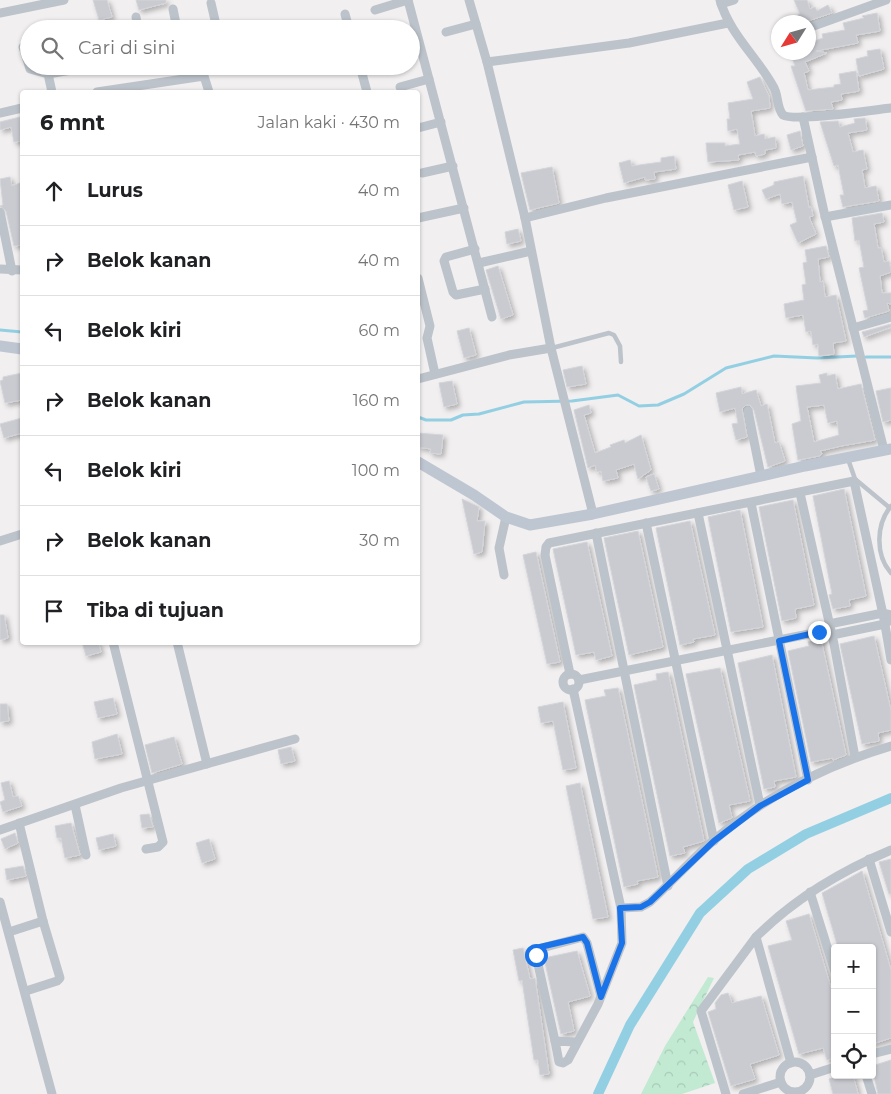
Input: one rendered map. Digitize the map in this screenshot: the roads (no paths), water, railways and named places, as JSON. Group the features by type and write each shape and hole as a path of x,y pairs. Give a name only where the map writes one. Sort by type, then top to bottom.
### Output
{"main road":[{"path":"0,346 20,349"},
{"path":"420,463 474,495 506,518 530,525 593,514 761,476 849,462 887,450"}],"street":[{"path":"0,13 64,0"},
{"path":"375,10 408,0 412,20"},
{"path":"469,0 487,62 525,218 550,348 593,514"},
{"path":"734,0 720,2 728,23 753,54 774,88 783,115 786,118 891,108"},
{"path":"816,25 886,0"},
{"path":"211,2 215,20"},
{"path":"173,9 175,20"},
{"path":"346,14 348,20"},
{"path":"487,62 629,43 728,23"},
{"path":"446,32 476,24"},
{"path":"420,53 453,166 492,318"},
{"path":"48,75 52,90"},
{"path":"362,75 366,90"},
{"path":"110,90 204,76 208,90"},
{"path":"400,87 429,79"},
{"path":"0,113 20,108"},
{"path":"803,117 825,217 887,450"},
{"path":"420,127 441,122"},
{"path":"525,218 606,198 812,157"},
{"path":"422,173 453,166"},
{"path":"825,217 891,205"},
{"path":"420,218 464,208"},
{"path":"0,212 12,271"},
{"path":"475,249 446,257 444,261 453,292 456,295 485,289"},
{"path":"479,263 531,251"},
{"path":"0,269 20,270"},
{"path":"420,286 430,326 427,338 435,374"},
{"path":"853,328 891,317"},
{"path":"420,378 508,355 550,348"},
{"path":"748,411 761,476"},
{"path":"570,674 545,551 547,544 554,541 854,481 887,614 891,660"},
{"path":"800,493 832,636 855,757"},
{"path":"750,503 808,780"},
{"path":"698,513 760,806"},
{"path":"504,575 499,548 506,518"},
{"path":"646,523 714,841"},
{"path":"596,534 668,886"},
{"path":"0,541 20,535"},
{"path":"579,680 779,641 819,632 829,624 887,614"},
{"path":"819,632 832,636 888,622"},
{"path":"114,645 163,842 158,847 146,849"},
{"path":"177,645 207,764"},
{"path":"570,674 574,674 579,680 578,686 573,689 567,688 563,683 564,677 570,674"},
{"path":"573,689 620,908 622,943 601,997 568,1060 563,1063 557,1059 556,1041 536,955 538,949 583,937 587,943 601,997"},
{"path":"0,830 147,781 295,738"},
{"path":"620,908 641,907 668,886 714,841 760,806 855,757 891,746"},
{"path":"75,805 86,855"},
{"path":"19,823 43,921 60,978 26,991"},
{"path":"726,1094 701,1010 756,937 810,892 869,859 891,850"},
{"path":"869,859 891,932"},
{"path":"810,892 831,959"},
{"path":"0,902 26,991 52,1094"},
{"path":"9,932 43,921"},
{"path":"756,937 791,1063"},
{"path":"556,1041 576,1042"},
{"path":"876,1053 891,1049"},
{"path":"791,1063 803,1065 810,1075 807,1086 797,1093 787,1090 781,1082 782,1070 791,1063"},
{"path":"810,1075 831,1068"},
{"path":"867,1079 872,1094"},
{"path":"743,1094 781,1082"}],"lane":[{"path":"550,348 609,333 614,335 620,346 621,362"},
{"path":"849,462 856,479 890,507 884,515 879,536 882,556 891,573"}],"waterway":[{"path":"0,330 20,332"},
{"path":"420,418 426,420 451,420 463,415 479,414 524,402 572,401 618,395 639,406 658,405 684,394 726,368 774,356 817,358 857,356"},
{"path":"866,357 891,357"},
{"path":"598,1094 630,1025 700,913 748,869 806,834 891,798"}]}
